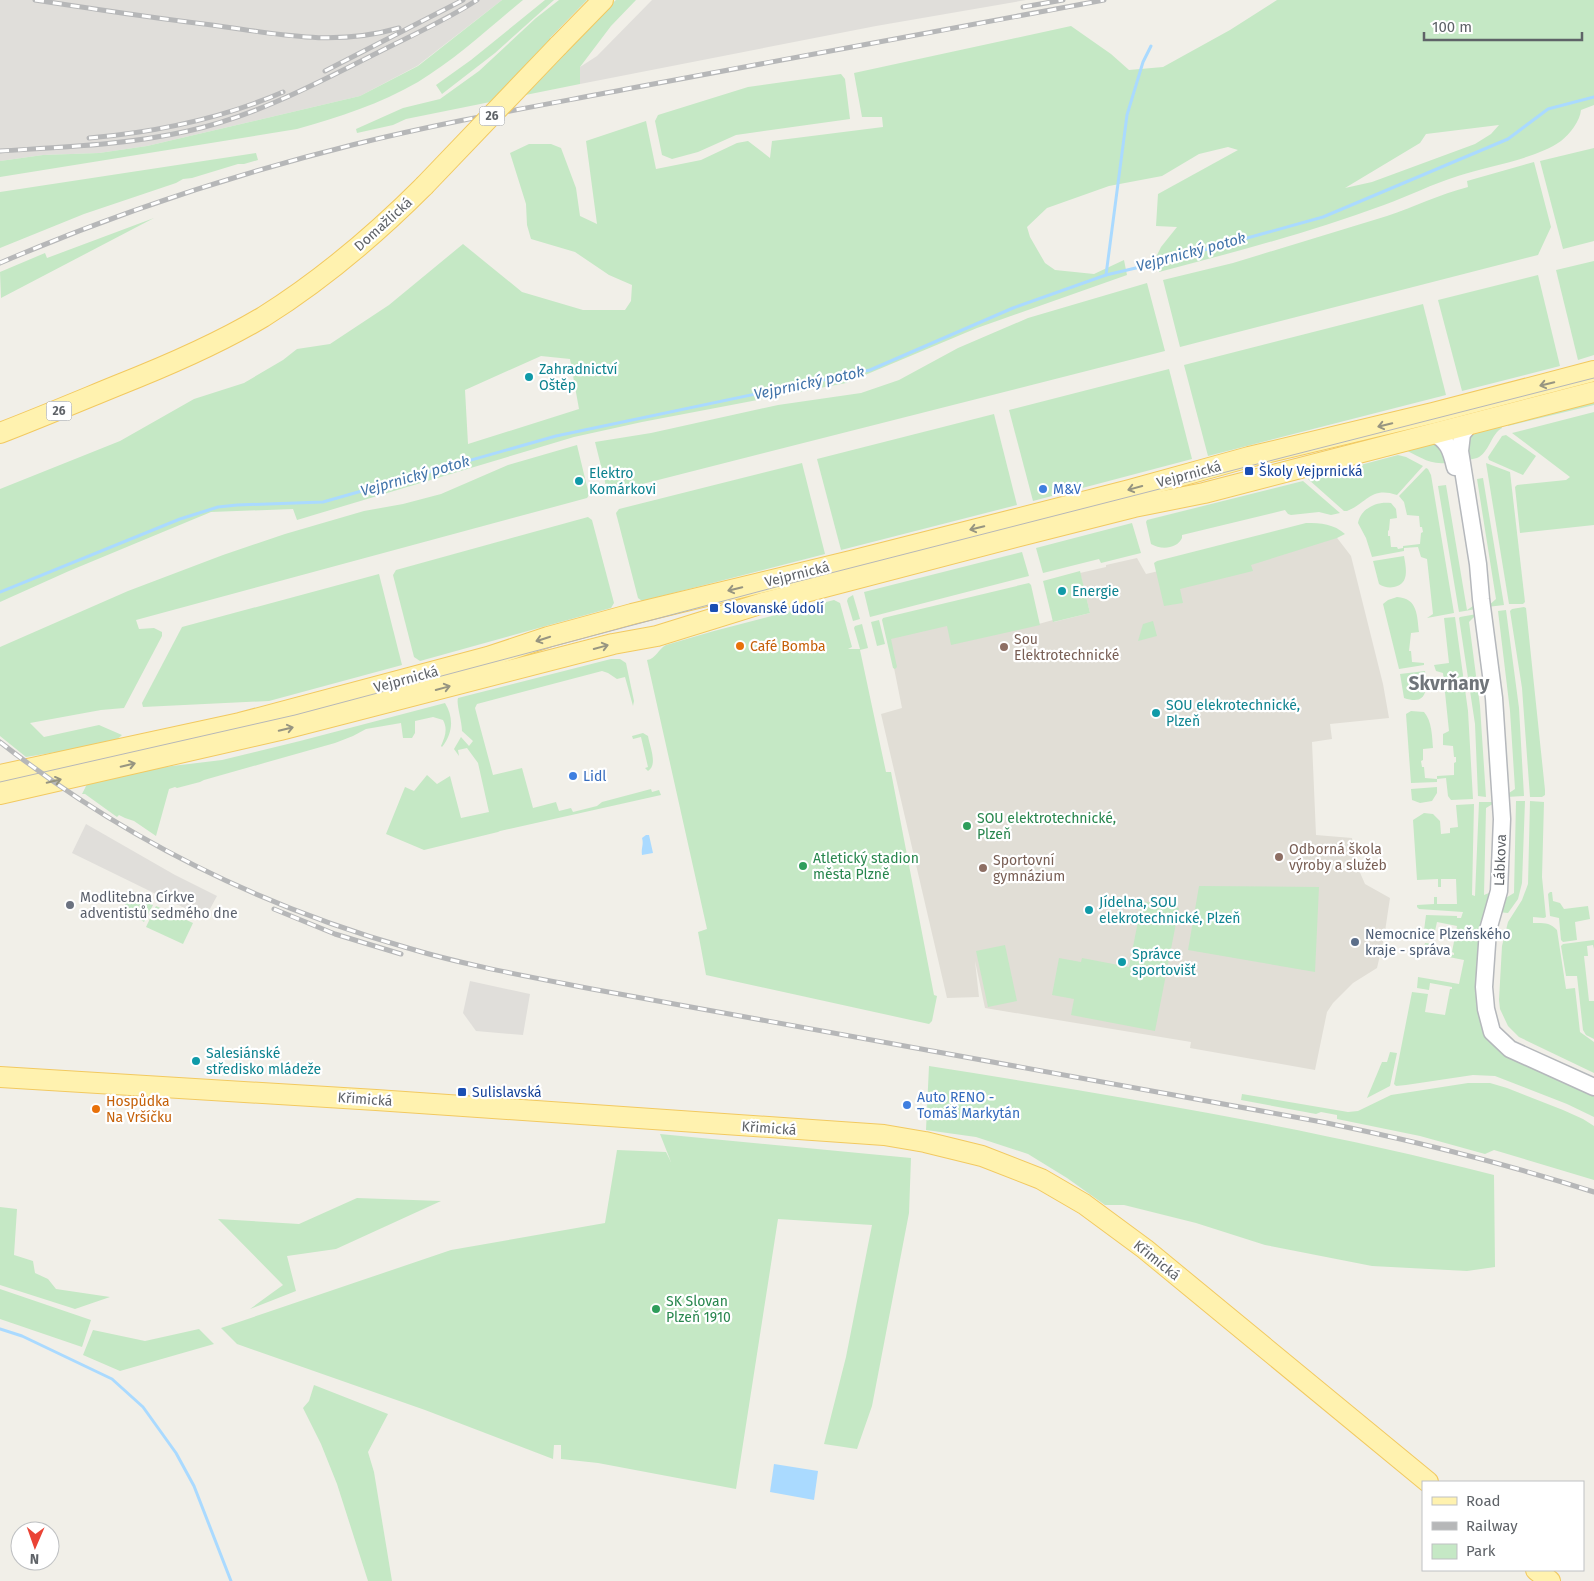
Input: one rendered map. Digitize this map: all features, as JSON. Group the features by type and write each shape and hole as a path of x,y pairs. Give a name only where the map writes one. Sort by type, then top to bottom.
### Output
{"main road":[{"name":"Domažlická","path":"0,433 162,368 211,345 287,301 355,250 424,186 603,0"},
{"name":"Vejprnická","path":"0,776 240,723 488,657 548,637 632,614 851,561 1594,371"},
{"name":"Domažlická","path":"0,421 116,386"},
{"name":"Vejprnická","path":"0,794 280,730 613,644 657,636 755,605 847,581 1134,507 1212,491 1594,392"},
{"name":"Křimická","path":"0,1076 884,1135 925,1142 982,1156 1041,1179 1092,1210 1145,1249 1427,1481"},
{"path":"1537,1571 1550,1581"}],"street":[{"name":"Lábkova","path":"1471,423 1462,434 1460,451 1478,564 1480,599 1494,698 1502,820 1499,891 1488,930 1484,988 1486,1009 1492,1032 1510,1049 1594,1087"},
{"name":"Lábkova","path":"1432,433 1445,441 1450,448 1480,599"}],"shaded area":[{"path":"0,0 502,0 417,66 360,96 147,146 99,153 43,155 0,161"},
{"path":"652,0 1026,0 876,26 580,84 580,67 597,56"},
{"path":"1331,530 1351,556 1383,684 1389,718 1330,724 1332,739 1312,742 1316,835 1352,838 1354,859 1365,884 1390,898 1377,968 1353,983 1333,1003 1327,1012 1315,1070 1190,1048 1191,1042 985,1008 975,961 979,997 947,998 881,714 902,708 888,638 960,621 1035,625 1053,620 1054,622 1090,613 1080,573 1137,558 1146,574"},
{"path":"86,824 175,875 217,896 205,918 72,853"},
{"path":"470,981 530,994 523,1035 476,1031 463,1013"}],"green space":[{"path":"502,0 523,0 459,53 418,82 389,97 344,115 297,129 0,177 0,161 43,155 99,153 147,146 360,96 418,66"},
{"path":"545,0 554,0 495,53 442,94 436,85 471,60"},
{"path":"559,0 587,0 550,38 552,40 601,14 616,0 636,0 611,26 580,67 580,84 406,119 393,125 357,133 356,129 403,108 440,99 479,71 536,18"},
{"path":"1277,0 1594,0 1594,105 1581,110 1577,123 1561,141 1539,153 1448,179 1384,205 1301,233 1159,272 1156,257 1161,247 1177,227 1156,226 1158,194 1238,150 1228,147 1199,154 1162,176 1109,186 1047,208 1027,227 1030,237 1045,263 1055,270 1094,274 1124,260 1127,275 977,328 846,383 574,437 297,520 293,509 211,512 0,602 0,489 120,441 194,399 244,383 283,360 297,349 330,344 389,305 463,244 522,292 583,310 625,310 631,301 632,285 609,275 575,252 531,239 527,225 526,204 510,153 529,144 551,144 561,148 576,188 580,216 597,224 586,141 646,121 656,169 701,160 737,143 748,141 770,158 772,141 883,127 882,117 862,117 854,73 1071,26 1111,54 1129,70 1163,67 1230,30","holes":["1499,125 1491,134 1475,144 1372,182 1345,188 1420,143 1426,134","541,356 570,359 579,409 468,444 465,390"]},
{"path":"841,74 845,79 850,119 736,135 698,152 672,159 662,155 655,121 658,115 748,87"},
{"path":"1594,148 1594,241 1563,249 1540,161"},
{"path":"256,153 258,160 183,179 84,214 0,248 0,192"},
{"path":"1534,162 1551,227 1538,255 1180,347 1163,280 1233,263 1387,216 1468,187 1467,181"},
{"path":"154,218 1,298 0,272 45,253 47,258"},
{"path":"1594,261 1594,355 1578,360 1556,270"},
{"path":"1538,275 1560,366 1462,391 1438,300"},
{"path":"1147,283 1165,351 611,492 607,490 595,442 651,433 778,405 861,393 899,380 958,348 1028,318"},
{"path":"1423,304 1446,395 1208,456 1184,365"},
{"path":"1169,369 1192,459 1033,501 1009,410"},
{"path":"1594,400 1594,405 1508,426 1507,422"},
{"path":"1594,412 1594,525 1520,533 1515,487 1517,485 1566,480 1570,477 1512,433"},
{"path":"994,414 1017,505 841,550 817,459"},
{"path":"1502,423 1502,428 1481,456 1464,461 1463,448 1472,433"},
{"path":"1506,435 1536,456 1523,475 1489,460 1488,457 1502,436"},
{"path":"1428,442 1440,444 1452,462 1431,462 1401,448"},
{"path":"577,445 589,495 587,498 136,620 139,629 154,628 162,632 162,636 124,708 101,710 30,723 44,737 99,725 122,735 113,743 26,757 0,736 0,647 128,591 223,555 285,534 364,511 403,504 441,494 508,465"},
{"path":"1398,455 1423,466 1397,495 1388,493 1375,494 1347,511 1344,511 1308,479"},
{"path":"802,463 825,554 642,601 638,598 616,513 619,509"},
{"path":"1486,463 1510,472 1525,602 1523,604 1509,604"},
{"path":"1426,468 1431,475 1454,613 1427,618 1433,614 1427,559 1421,557 1418,547 1404,548 1404,551 1372,557 1366,538 1358,523 1362,513 1370,507 1380,503 1391,503 1396,509 1397,518 1390,519 1388,536 1390,536 1391,547 1397,547 1398,549 1403,548 1403,546 1420,544 1421,533 1423,532 1422,527 1420,527 1419,516 1407,515 1404,502 1399,496"},
{"path":"1483,478 1504,605 1487,607 1496,599 1477,479"},
{"path":"1303,481 1340,513 1331,515 1319,512 1291,515 1285,510 1182,535 1180,542 1173,546 1164,548 1151,544 1147,520"},
{"path":"1446,485 1467,610 1476,604 1476,609 1459,612 1438,486"},
{"path":"588,517 592,520 614,603 611,608 420,661 414,657 393,575 396,570"},
{"path":"1132,523 1141,553 1101,563 1099,559 1043,573 1036,548"},
{"path":"1306,523 1327,525 1345,534 1251,565 1253,571 1180,589 1183,603 1164,606 1154,563 1157,561"},
{"path":"1022,552 1029,576 870,617 864,592"},
{"path":"1404,556 1406,575 1403,583 1392,587 1384,587 1379,584 1373,561"},
{"path":"1080,571 1090,613 1053,622 1043,581"},
{"path":"379,574 402,665 269,701 143,707 142,703 182,627"},
{"path":"1029,583 1040,625 951,645 947,626 891,639 897,667 893,668 883,618"},
{"path":"853,595 860,619 853,621 847,601"},
{"path":"1397,597 1409,601 1415,609 1419,632 1411,633 1409,651 1411,651 1412,662 1424,663 1424,665 1399,669 1383,604"},
{"name":"Atletický stadion města Plzně","path":"834,600 840,603 852,647 848,649 860,649 854,628 862,624 868,648 860,650 886,772 891,772 934,995 937,996 932,1021 929,1024 706,975 698,932 707,929 647,660 653,658 666,645"},
{"path":"1526,608 1545,790 1545,795 1542,797 1530,797 1522,688 1510,611"},
{"path":"1506,610 1519,708 1524,796 1506,797 1515,789 1510,711 1498,611"},
{"path":"1477,614 1469,622 1480,706 1486,797 1478,796 1475,724 1459,618"},
{"path":"1455,617 1468,711 1473,799 1451,800 1448,796 1446,778 1437,779 1437,776 1454,775 1454,763 1456,762 1453,746 1443,745 1443,734 1449,731 1443,673 1436,671 1434,665 1449,663 1444,618"},
{"path":"879,620 885,644 877,646 871,622"},
{"path":"1153,621 1157,636 1138,641 1143,624"},
{"path":"611,659 620,659 626,663 634,701 633,706 625,677 617,679 602,671 477,704 475,708 493,775 522,768 533,808 556,802 559,811 571,808 573,812 651,789 652,792 659,790 661,795 424,850 386,834 405,787 414,791 427,775 437,784 450,776 461,818 489,812 478,763 467,748 458,750 459,756 454,749 461,737 469,746 473,741 462,731 458,698"},
{"path":"1425,671 1426,690 1422,698 1412,700 1404,698 1400,674"},
{"path":"445,703 450,714 451,725 446,742 442,747 445,723 443,720 433,717 415,721 415,733 412,738 403,738 401,723 366,729 335,743 200,782 175,787 169,789 156,836 134,821 119,815 117,817 85,794 82,794 87,784 164,767 222,760"},
{"path":"1411,711 1424,712 1429,720 1433,748 1423,749 1423,760 1421,761 1422,767 1424,767 1425,778 1437,779 1437,782 1411,783 1406,714"},
{"path":"643,733 648,736 653,760 648,771 645,768 648,767 641,737 633,739 632,736"},
{"path":"1437,787 1437,793 1432,801 1420,803 1412,800 1411,789"},
{"path":"1516,801 1525,801 1522,883 1518,899 1508,913 1498,912 1504,899 1514,893"},
{"path":"1530,801 1544,802 1542,877 1546,917 1533,917 1533,923 1549,924 1557,930 1566,989 1575,988 1580,1032 1594,1042 1594,1073 1519,1037 1508,1026 1500,1009 1502,946 1508,922 1522,900 1528,884"},
{"path":"1479,802 1496,802 1486,808 1484,895 1494,891 1477,1002 1524,1063 1594,1096 1594,1117 1567,1104 1495,1076 1473,1075 1406,1085 1396,1086 1394,1084 1412,992 1428,994 1425,1012 1445,1015 1450,989 1452,989 1452,987 1430,983 1429,990 1417,988 1418,977 1459,984 1464,960 1423,952 1425,943 1433,944 1432,951 1454,955 1452,952 1457,926 1437,922 1433,940 1423,938 1426,915 1457,916 1457,918 1461,918 1463,912 1419,909 1417,907 1417,905 1434,904 1434,897 1437,897 1437,904 1457,904 1456,879 1441,879 1441,887 1438,887 1438,879 1417,880 1413,820 1424,813 1433,814 1440,821 1441,834 1450,833 1450,828 1458,827 1456,805 1474,804 1472,895 1475,896"},
{"path":"1199,886 1319,887 1315,972 1188,950"},
{"path":"1552,892 1553,901 1560,903 1564,909 1588,906 1590,919 1575,922 1577,940 1563,942 1561,940 1559,918 1550,916 1548,894"},
{"path":"137,901 153,905 144,922 133,914 123,902"},
{"path":"1142,901 1179,908 1155,1031 1071,1015 1074,999 1052,995 1059,958 1081,962 1082,958 1129,967"},
{"path":"156,906 193,923 183,944 146,927"},
{"path":"1594,940 1594,949 1593,945 1587,946 1588,956 1584,956 1589,1001 1594,1001 1594,1039 1586,1035 1583,1030 1577,976 1566,976 1561,946 1563,944"},
{"path":"1005,945 1017,1001 988,1007 976,951"},
{"path":"1390,1052 1397,1053 1390,1086 1367,1098 1382,1062 1387,1062"},
{"path":"929,1066 1142,1101 1283,1127 1494,1175 1495,1267 1467,1271 1372,1266 1265,1245 1196,1223 1124,1205 1105,1205 1067,1178 1028,1154 976,1137 926,1130"},
{"path":"1468,1083 1490,1083 1507,1088 1563,1110 1594,1126 1594,1180 1494,1150 1485,1154 1420,1136 1337,1119 1337,1115 1321,1112 1316,1114 1241,1100 1242,1094 1348,1112 1358,1111 1391,1095"},
{"path":"660,1134 911,1158 909,1213 872,1406 857,1449 824,1444 846,1357 872,1225 778,1219 736,1489 598,1463 561,1459 561,1445 554,1445 553,1459 425,1410 237,1344 221,1328 451,1250 605,1223 617,1150 666,1152 671,1162"},
{"path":"357,1198 441,1201 336,1249 287,1256 296,1291 250,1309 283,1285 218,1219 299,1224"},
{"path":"0,1207 17,1209 14,1255 33,1261 35,1273 48,1279 56,1289 110,1297 75,1309 0,1285"},
{"path":"0,1289 91,1320 82,1347 0,1319"},
{"path":"199,1329 214,1344 120,1371 83,1355 93,1330 145,1341"},
{"path":"314,1385 388,1414 368,1452 374,1472 392,1581 368,1581 337,1484 321,1444 303,1408 309,1401"}],"water":[{"path":"649,835 653,853 642,855 642,838"},
{"path":"774,1464 818,1471 814,1500 770,1492"}],"waterway":[{"path":"1106,275 1127,115 1143,62 1151,46"},
{"name":"Vejprnický potok","path":"0,592 180,519 218,507 323,502 556,436 870,370 1013,308 1106,275 1157,263 1323,217 1508,139 1548,109 1594,97"},
{"path":"0,1329 22,1336 112,1379 143,1407 176,1453 194,1486 231,1581"}],"tram line":[{"path":"0,782 295,715 776,587 1594,378"}],"railway":[{"path":"35,0 306,37 351,37 399,28"},
{"path":"325,71 463,0"},
{"path":"0,151 118,142 165,136 213,125 285,98 440,22 477,0"},
{"path":"1023,7 1063,0"},
{"path":"0,263 86,228 174,197 262,169 387,137 526,108 1104,0"},
{"path":"89,138 139,132 188,123 236,110 283,92"},
{"path":"0,742 94,808 143,838 194,865 299,911 353,931 408,948 500,971 592,989 1322,1122 1459,1153 1594,1192"},
{"path":"274,909 335,934 401,954"}],"place":[{"name":"Zahradnictví Oštěp","path":"529,377"},
{"name":"Školy Vejprnická","path":"1249,471"},
{"name":"Elektro Komárkovi","path":"579,481"},
{"name":"M&V","path":"1043,489"},
{"name":"Energie","path":"1062,591"},
{"name":"Slovanské údolí","path":"714,608"},
{"name":"Café Bomba","path":"740,646"},
{"name":"Sou Elektrotechnické","path":"1004,647"},
{"name":"SOU elekrotechnické, Plzeň","path":"1156,713"},
{"name":"Lidl","path":"573,776"},
{"name":"SOU elektrotechnické, Plzeň","path":"967,826"},
{"name":"Odborná škola výroby a služeb","path":"1279,857"},
{"name":"Atletický stadion města Plzně","path":"803,866"},
{"name":"Sportovní gymnázium","path":"983,868"},
{"name":"Modlitebna Církve adventistů sedmého dne","path":"70,905"},
{"name":"Jídelna, SOU elekrotechnické, Plzeň","path":"1089,910"},
{"name":"Nemocnice Plzeňského kraje - správa","path":"1355,942"},
{"name":"Správce sportovišť","path":"1122,962"},
{"name":"Salesiánské středisko mládeže","path":"196,1061"},
{"name":"Sulislavská","path":"462,1092"},
{"name":"Auto RENO - Tomáš Markytán","path":"907,1105"},
{"name":"Hospůdka Na Vršíčku","path":"96,1109"},
{"name":"SK Slovan Plzeň 1910","path":"656,1309"}],"district":[{"name":"Skvrňany","path":"1449,683"}]}
